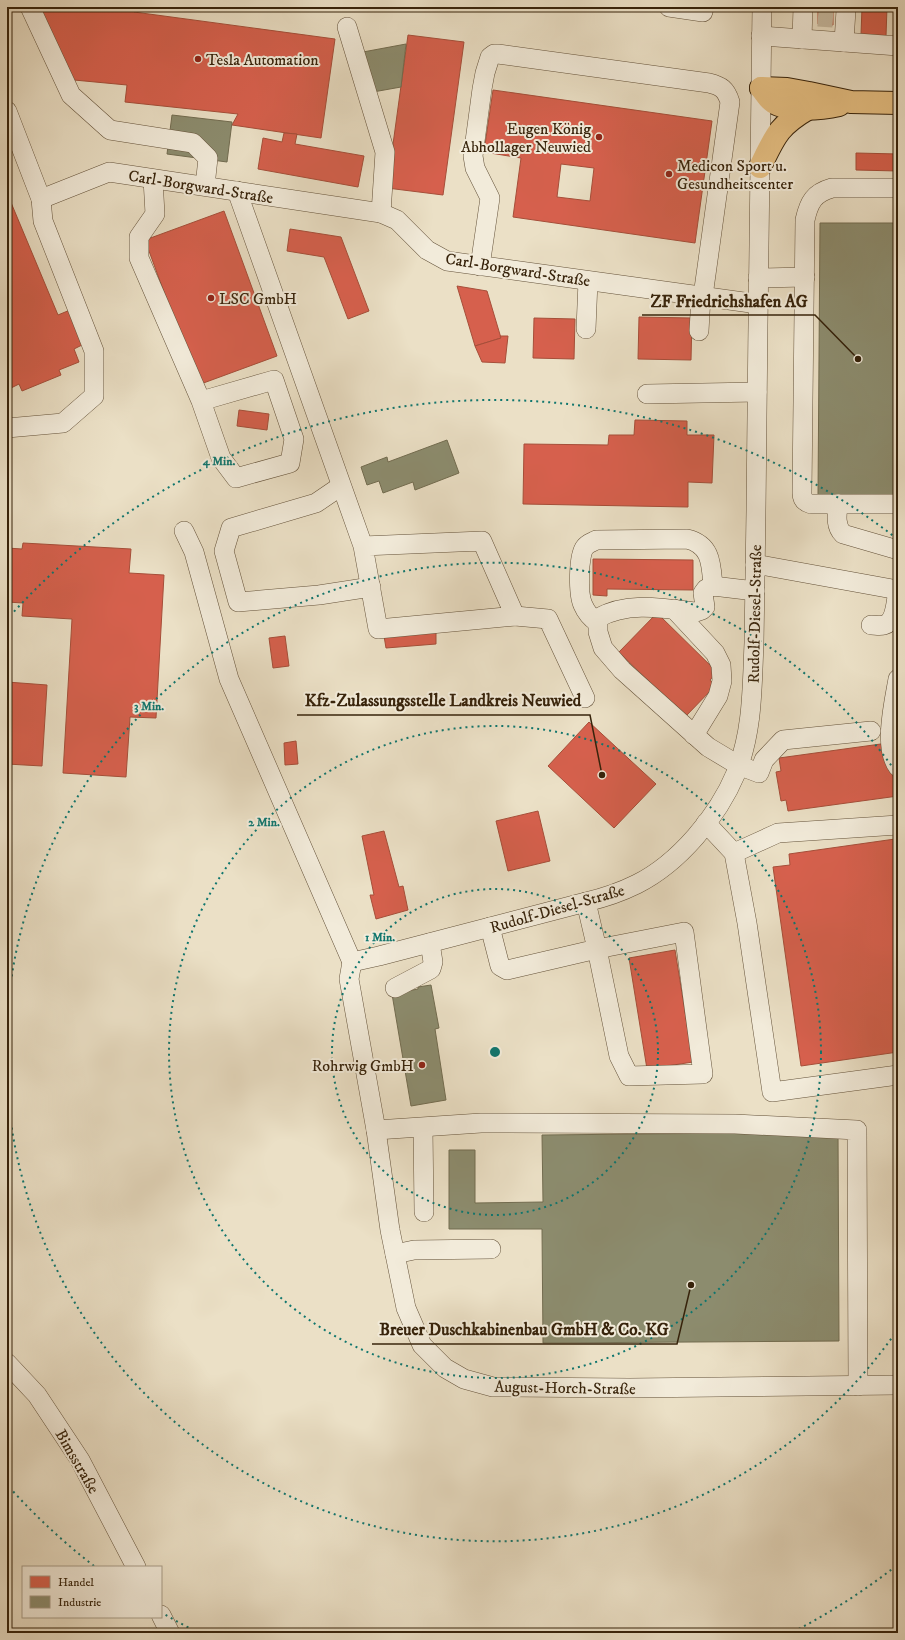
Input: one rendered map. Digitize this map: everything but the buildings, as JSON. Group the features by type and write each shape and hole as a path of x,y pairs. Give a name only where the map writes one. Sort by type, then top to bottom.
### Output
{"highway":[{"path":"761,88 769,99 780,106 809,108 835,106 852,102"},
{"path":"761,88 802,92 852,102 898,103"},
{"path":"760,167 778,132 786,124 809,108"}],"street":[{"path":"30,7 71,95 110,130 193,143 208,158 205,186"},
{"path":"669,7 703,12 704,7"},
{"name":"Rudolf-Diesel-Straße","path":"352,962 586,902 618,892 639,883 677,856 706,823 729,786 738,765 751,714 755,591 762,7"},
{"path":"802,39 825,14 844,42"},
{"path":"347,27 385,152 381,213"},
{"path":"761,36 898,46"},
{"path":"480,266 490,198 475,168 473,156 482,89 490,57 494,54 498,54 718,85 724,89 730,102 702,296 699,330"},
{"path":"7,111 41,199 43,221 94,351 94,396 63,423 7,428"},
{"name":"Carl-Borgward-Straße","path":"41,199 109,172 153,178 381,213 397,220 427,250 447,260 480,266 758,304"},
{"path":"153,178 155,214 139,237 140,258 201,401 221,458 236,478 290,463 294,439 274,380 201,401"},
{"path":"898,188 832,188 822,190 808,207 805,220 802,498 811,504 898,504"},
{"path":"237,191 363,546 378,629 515,616 548,619 585,698"},
{"path":"758,278 804,277"},
{"path":"586,329 588,281"},
{"path":"647,394 757,392"},
{"path":"341,486 316,503 231,528 224,551 238,602 319,596 370,588"},
{"path":"838,504 837,522 839,530 843,534 898,550"},
{"path":"184,531 194,552 230,679 352,962"},
{"path":"713,586 712,571 707,552 702,545 695,541 687,539 596,540 585,547 583,552 580,593 583,606 592,618 600,618 616,610 642,607 696,612 705,607 704,590 713,586 755,591"},
{"path":"363,546 482,541 515,616"},
{"path":"755,565 898,590 893,616 890,621 884,625 871,625"},
{"path":"674,609 715,653 721,665 722,681 718,696 694,735"},
{"path":"600,618 600,640 603,648 622,670 708,747 738,765 759,773 764,760 784,740 871,731"},
{"path":"898,679 892,708 891,740 892,755 898,767"},
{"path":"706,823 734,852 749,939 772,1092 898,1075"},
{"path":"734,852 778,833 898,825"},
{"path":"490,927 500,966 507,970 597,949 684,932 703,1074 629,1076 619,1056 597,949 586,902"},
{"path":"395,988 431,969 433,962 430,943"},
{"name":"August-Horch-Straße","path":"352,962 349,979 376,1130 387,1208 406,1308 422,1345 445,1368 464,1379 493,1387 630,1388 898,1385"},
{"path":"376,1130 481,1123 719,1124 858,1130 858,1386"},
{"path":"423,1128 424,1212"},
{"path":"395,1254 414,1250 491,1250"},
{"name":"Bimsstraße","path":"7,1363 38,1396 80,1460 135,1566"},
{"path":"162,1617 170,1633"}],"tunnel":[{"path":"818,17 833,18"}],"place":[{"name":"Tesla Automation","path":"198,59"},
{"name":"Eugen König Abhollager Neuwied","path":"599,137"},
{"name":"Medicon Sport u. Gesundheitscenter","path":"669,174"},
{"name":"LSC GmbH","path":"211,298"},
{"name":"ZF Friedrichshafen AG","path":"858,359"},
{"name":"Kfz-Zulassungsstelle Landkreis Neuwied","path":"602,775"},
{"name":"Rohrwig GmbH","path":"422,1065"},
{"name":"Breuer Duschkabinenbau GmbH & Co. KG","path":"691,1285"}]}
